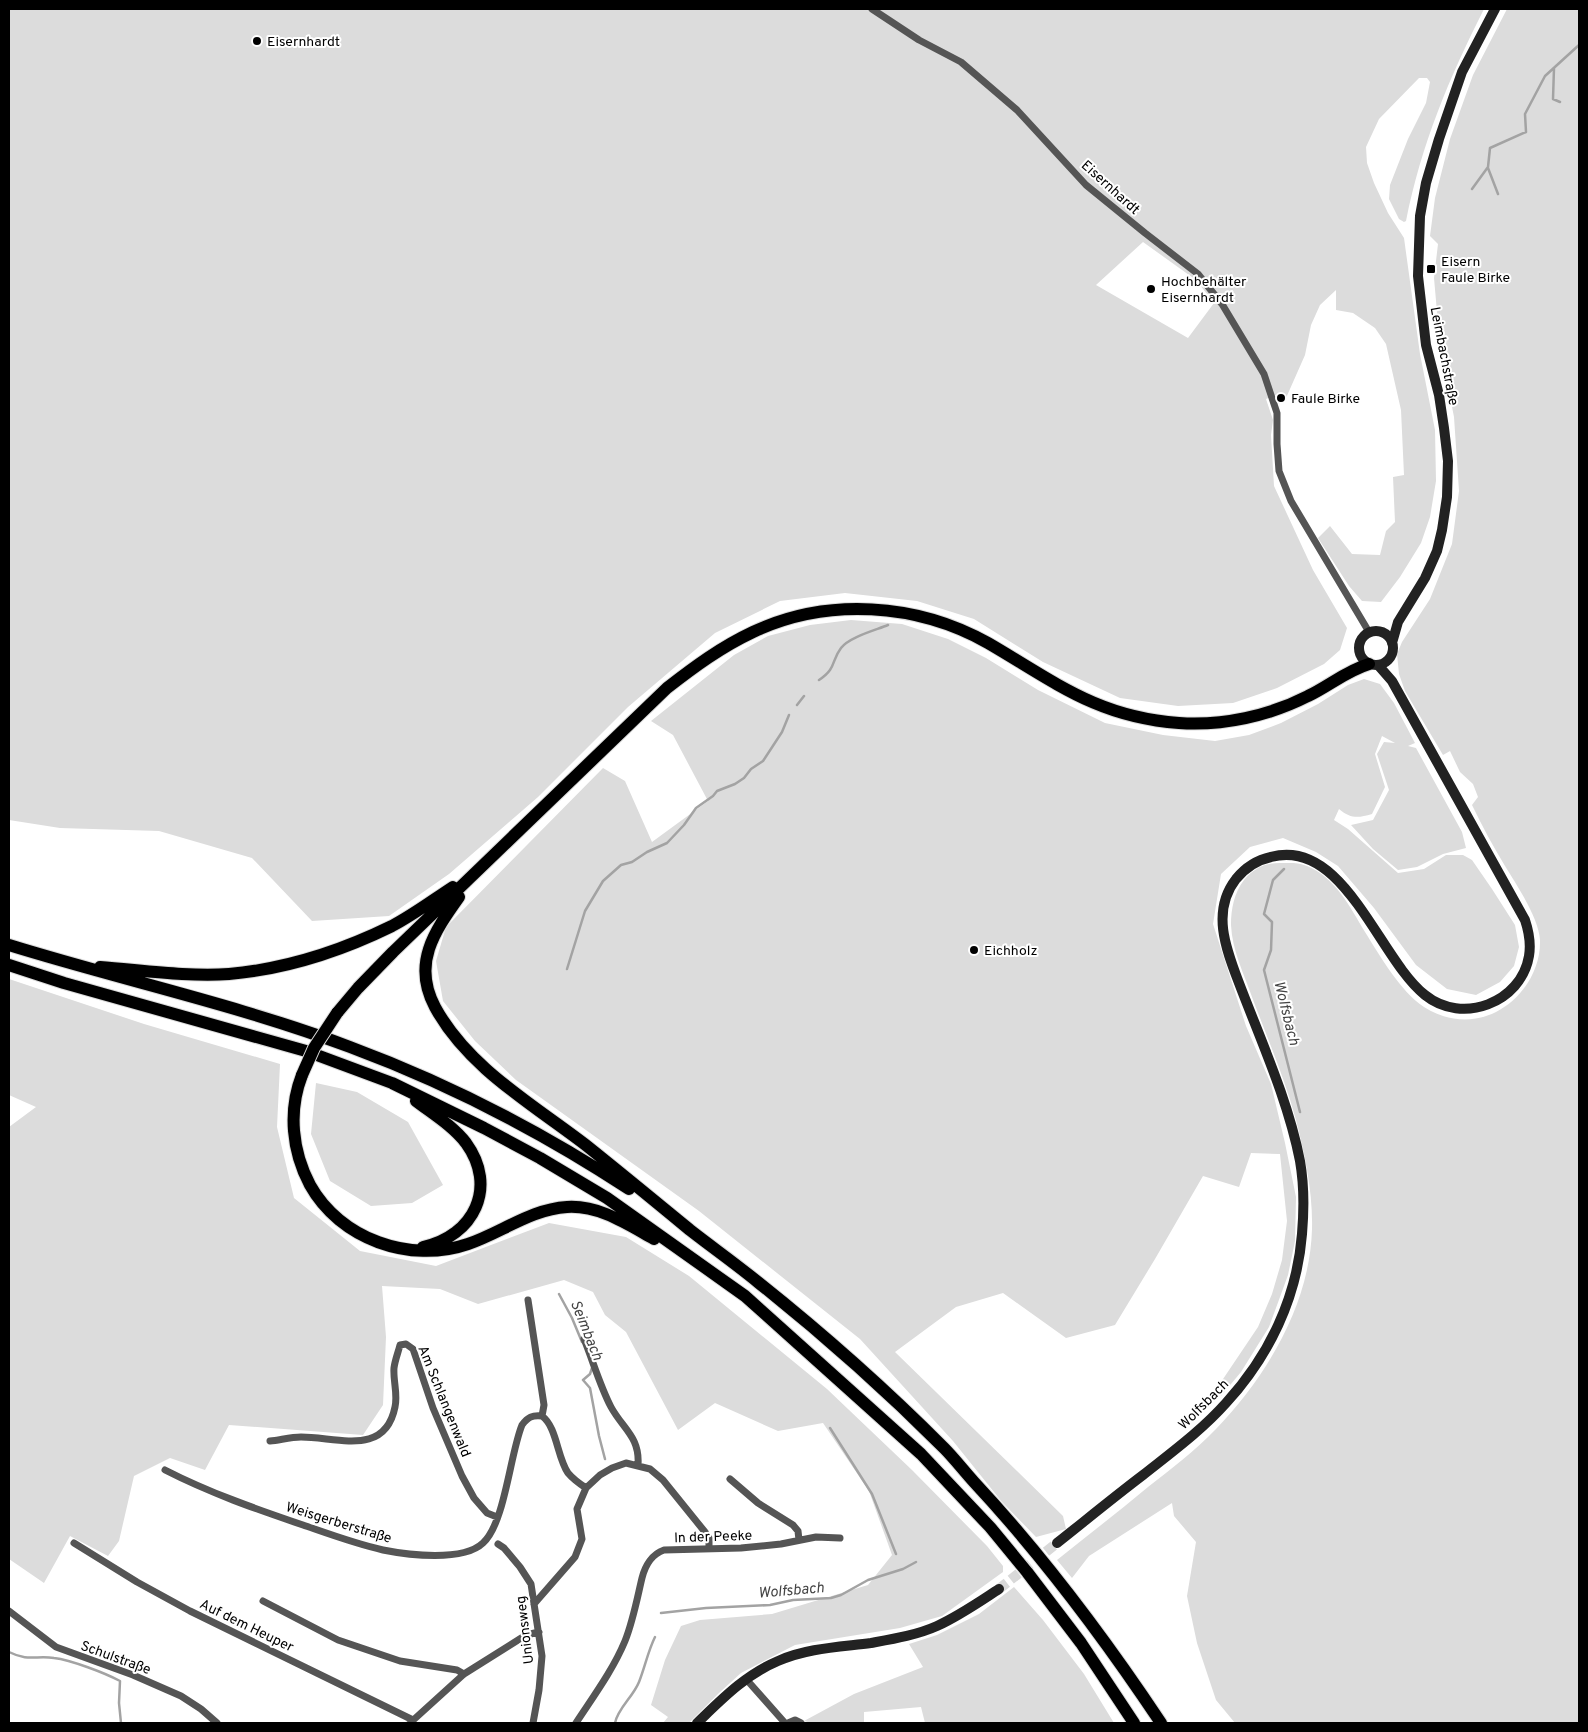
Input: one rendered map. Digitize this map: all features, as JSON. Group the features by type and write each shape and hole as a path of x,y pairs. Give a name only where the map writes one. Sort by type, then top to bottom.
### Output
{"highway":[{"path":"716,1274 616,1218 583,1208 566,1207 532,1215 483,1238 448,1250 429,1252 392,1247 360,1234 333,1214 312,1188 299,1157 294,1125 296,1096 302,1075 314,1048 338,1013 374,971 648,706 687,672 730,644 753,632 799,616 823,611 872,609 927,618 966,632 1050,682 1092,703 1136,717 1158,721 1204,723 1240,719 1268,713 1308,696 1345,674 1374,661"},
{"path":"71,964 175,973 228,974 276,967 339,950 393,925 480,869"},
{"path":"480,869 440,923 429,947 426,960 426,980 431,999 458,1039 496,1076 820,1333 945,1449 1004,1513 1047,1567 1133,1681 1161,1723"},
{"path":"9,946 240,1011 397,1065 492,1110 549,1141 616,1181 692,1231"},
{"path":"9,965 82,988 306,1051 392,1084 484,1128 540,1158 607,1198 746,1296 921,1454 1021,1564 1081,1643 1134,1723"},
{"path":"392,1084 460,1136 474,1156 480,1178 480,1192 476,1208 460,1230 434,1244 409,1250"}],"main road":[{"name":"Leimbachstraße","path":"1374,661 1392,654 1392,643 1398,622 1425,578 1442,530 1447,497 1448,461 1439,395 1426,345 1421,308 1418,276 1420,216 1426,183 1462,72 1496,9"},
{"name":"Leimbachstraße","path":"1369,632 1380,632 1398,622"},
{"path":"1369,632 1362,637 1359,644 1374,661"},
{"path":"1380,632 1388,636 1392,643"},
{"name":"Wolfsbach","path":"1057,1543 1188,1439 1226,1403 1267,1347 1284,1314 1294,1283 1301,1251 1303,1218 1301,1165 1288,1113 1229,956 1222,923 1222,910 1226,897 1240,874 1262,859 1275,855 1298,856 1314,861 1337,878 1407,977 1426,996 1438,1004 1466,1010 1490,1004 1511,990 1525,970 1530,945 1525,920 1392,681 1374,661"},
{"path":"697,1723 723,1697 767,1666 794,1655 907,1636 936,1626 1000,1589"}],"street":[{"name":"Eisernhardt","path":"872,9 913,36 961,62 1017,110 1086,184 1198,274 1222,304 1264,374 1273,398 1277,413 1279,471 1291,501 1369,632"},
{"path":"528,1300 544,1405 542,1416 549,1423 562,1461 569,1473 586,1488"},
{"path":"584,1338 611,1407 630,1432 635,1442 639,1455 638,1465"},
{"name":"Am Schlangenwald","path":"270,1441 300,1437 358,1441 374,1437 380,1433 393,1417 396,1404 394,1368 400,1346 406,1344 413,1349 434,1408 462,1476 474,1498 487,1513 497,1517"},
{"name":"Weisgerberstraße","path":"166,1470 187,1482 232,1501 382,1550 437,1555 461,1553 484,1543 490,1534 497,1517 522,1425 527,1418 542,1416"},
{"path":"534,1604 575,1558 580,1548 582,1528 578,1509 586,1488 612,1468 626,1463 650,1469 662,1480 705,1532 708,1538 709,1549"},
{"path":"730,1479 758,1503 793,1525 798,1531 799,1540"},
{"name":"In der Peeke","path":"576,1723 620,1654 626,1640 642,1575 658,1552 664,1550 758,1546 816,1537 840,1538"},
{"name":"Auf dem Heuper","path":"74,1543 137,1582 190,1611 412,1722"},
{"name":"Unionsweg","path":"498,1544 504,1548 520,1567 531,1584 542,1656 539,1690 533,1723"},
{"path":"263,1601 338,1640 400,1661 457,1670 464,1674"},
{"name":"Schulstraße","path":"9,1611 56,1647 133,1675 181,1696 196,1705 217,1723"},
{"path":"412,1722 464,1674 526,1635 539,1632"},
{"path":"746,1679 786,1723 795,1720 801,1723"}],"shaded area":[{"path":"9,9 1484,9 1448,86 1428,139 1406,221 1404,222 1399,219 1389,199 1390,185 1408,139 1426,103 1430,82 1427,78 1419,78 1379,119 1366,147 1367,163 1374,183 1388,213 1404,238 1420,354 1435,430 1436,481 1430,517 1421,543 1400,577 1381,602 1362,601 1349,586 1318,538 1330,526 1352,554 1380,555 1386,531 1395,522 1393,477 1404,475 1401,410 1386,344 1375,328 1353,313 1336,310 1336,290 1320,305 1311,325 1305,355 1286,398 1276,395 1266,399 1273,420 1271,435 1274,486 1313,570 1347,628 1340,650 1324,664 1277,688 1233,703 1178,706 1120,698 1043,662 974,619 917,601 845,593 780,601 715,633 628,707 538,797 449,874 389,916 312,921 252,858 159,831 60,828 9,820","holes":["1143,242 1196,280 1214,303 1188,338 1096,285"]},
{"path":"1507,9 1579,9 1579,1723 1235,1723 1216,1700 1197,1643 1187,1596 1196,1542 1174,1516 1172,1503 1089,1556 1072,1578 1057,1560 1191,1452 1235,1408 1268,1362 1282,1337 1294,1311 1303,1284 1309,1257 1312,1229 1308,1174 1287,1089 1242,971 1234,944 1231,925 1232,907 1235,896 1244,880 1256,869 1275,863 1300,864 1326,877 1341,894 1399,983 1424,1007 1450,1018 1478,1018 1496,1012 1522,991 1533,973 1537,962 1540,940 1536,922 1472,805 1478,797 1473,784 1460,772 1450,751 1443,755 1405,691 1399,674 1397,654 1402,642 1430,599 1452,544 1459,491 1454,417 1440,346 1434,278 1438,244 1430,236 1435,198 1450,139 1473,75"},
{"path":"851,620 902,624 948,639 986,658 1038,690 1105,723 1163,735 1215,741 1249,735 1281,723 1318,704 1348,685 1364,679 1380,684 1394,703 1415,743 1408,746 1416,748 1462,832 1466,848 1443,854 1417,867 1398,870 1373,849 1351,825 1373,820 1389,790 1377,754 1384,742 1395,743 1382,736 1375,754 1385,787 1372,814 1355,817 1347,815 1339,809 1334,820 1348,829 1398,873 1424,869 1446,855 1463,855 1472,860 1515,925 1519,947 1514,966 1500,982 1476,995 1447,989 1416,965 1374,908 1338,866 1316,852 1283,838 1250,847 1221,874 1213,924 1246,1026 1271,1084 1296,1197 1295,1241 1288,1275 1269,1327 1241,1372 1221,1396 1219,1385 1258,1327 1272,1294 1282,1260 1287,1221 1280,1154 1251,1153 1239,1187 1203,1176 1115,1325 1066,1338 1003,1293 956,1307 895,1352 1063,1516 1066,1529 1036,1537 1002,1502 953,1441 860,1339 699,1211 516,1080 475,1041 443,1001 436,961 446,927 603,768 625,781 652,842 708,801 673,735 651,721 734,655 768,636 810,625"},
{"path":"9,979 144,1024 280,1064 277,1127 294,1198 360,1251 436,1266 549,1223 626,1237 689,1276 827,1389 912,1470 987,1546 1003,1566 1003,1572 942,1616 900,1628 795,1645 741,1673 689,1723 663,1723 668,1717 651,1705 665,1660 681,1626 700,1620 772,1614 868,1585 892,1555 869,1491 823,1423 778,1431 715,1403 678,1430 626,1332 605,1315 593,1292 564,1280 478,1304 440,1289 382,1286 386,1337 383,1405 363,1435 229,1425 205,1470 170,1458 134,1476 119,1541 108,1556 70,1536 44,1583 9,1559 9,1127 36,1107 9,1095"},
{"path":"316,1083 357,1092 408,1122 443,1185 412,1203 371,1206 330,1181 311,1134"},
{"path":"1014,1587 1043,1620 1084,1674 1114,1723 925,1723 921,1707 864,1712 864,1723 811,1723 804,1721 854,1694 923,1667 909,1644 937,1635 979,1614"}],"waterway":[{"path":"1472,189 1488,167 1490,148 1526,132 1525,114 1545,76 1579,45"},
{"path":"1554,68 1553,99 1560,102"},
{"path":"1488,168 1498,194"},
{"path":"819,680 829,672 841,648 850,640 888,625"},
{"path":"797,705 804,696"},
{"path":"567,969 585,911 603,881 621,865 632,862 647,852 667,843 684,825 696,808 717,791 735,784 744,778 751,769 763,761 782,732 789,715"},
{"name":"Wolfsbach","path":"1284,869 1273,880 1264,914 1272,922 1271,950 1264,970 1300,1112"},
{"name":"Seimbach","path":"559,1294 582,1342"},
{"name":"Seimbach","path":"592,1368 590,1374 583,1380 590,1388 605,1459"},
{"path":"830,1428 872,1494 896,1554"},
{"name":"Wolfsbach","path":"661,1613 706,1608 770,1605 793,1600 831,1598 841,1595 868,1580 903,1569 916,1562"},
{"name":"Seimbach","path":"615,1723 619,1712 639,1682 655,1637"},
{"path":"9,1652 22,1657 48,1657 69,1661 120,1681 119,1703 121,1723"}],"tunnel":[{"path":"999,1589 1057,1543"}],"place":[{"name":"Eisernhardt","path":"257,41"},
{"name":"Eisern Faule Birke","path":"1431,269"},
{"name":"Hochbehälter Eisernhardt","path":"1151,289"},
{"name":"Faule Birke","path":"1281,398"},
{"name":"Eichholz","path":"974,950"}]}
